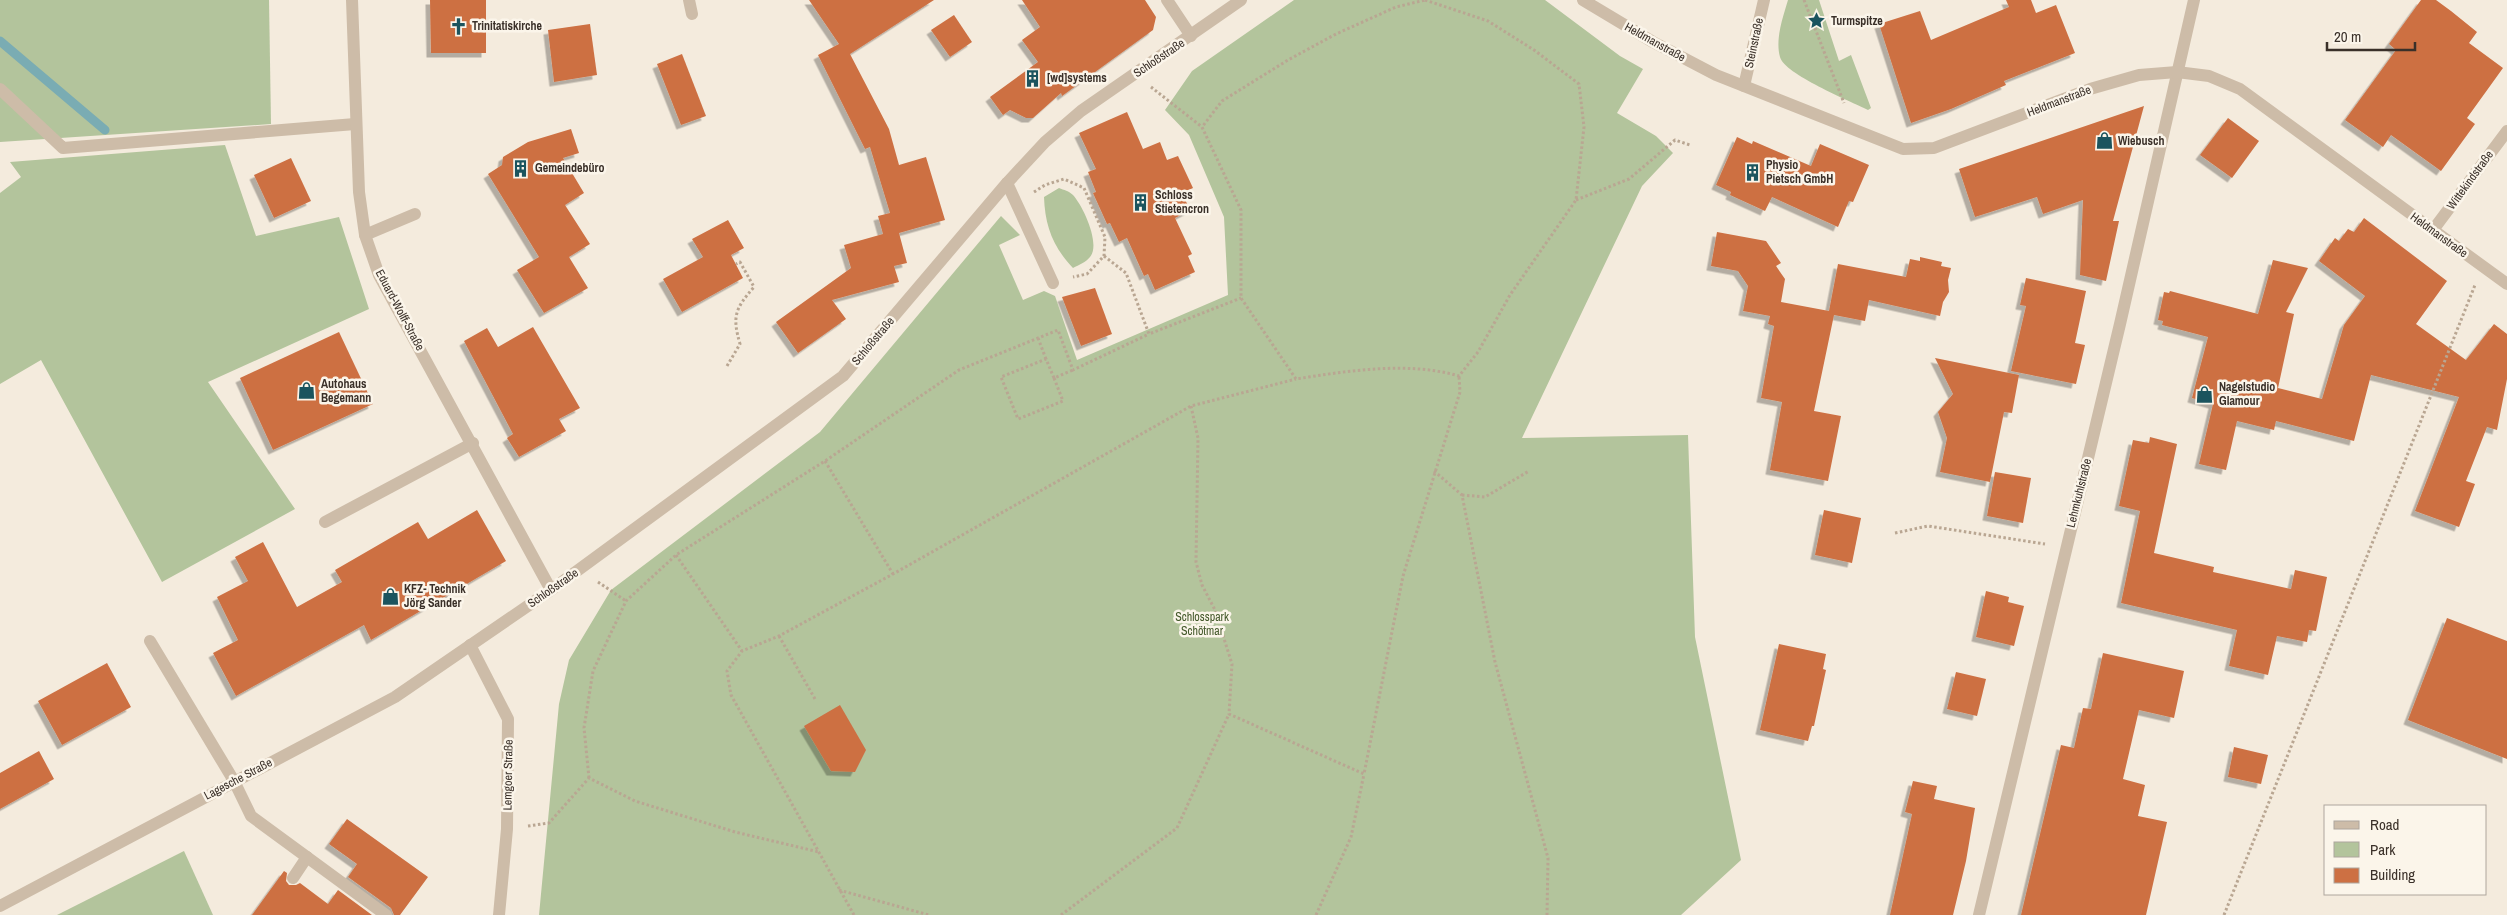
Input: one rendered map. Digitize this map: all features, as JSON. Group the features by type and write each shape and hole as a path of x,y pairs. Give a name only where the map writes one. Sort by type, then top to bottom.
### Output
{"street":[{"name":"Eduard-Wolff-Straße","path":"352,0 355,124 359,192 365,235 379,275 473,443 551,590"},
{"path":"689,0 692,14"},
{"path":"1167,0 1191,36"},
{"name":"Schloßstraße","path":"470,645 551,590 843,376 1044,142 1082,111 1241,0"},
{"name":"Heldmanstraße","path":"1583,0 1716,75 1903,149 1934,148 2090,89 2139,75 2177,72 2208,76 2240,88 2507,284"},
{"name":"Steinstraße","path":"1744,86 1764,0"},
{"name":"Lehmkuhlstraße","path":"1979,915 2128,288 2194,0"},
{"path":"0,89 62,148 355,124"},
{"name":"Wittekindstraße","path":"2433,230 2507,130"},
{"path":"1007,183 1018,202 1053,283"},
{"path":"365,235 415,214"},
{"path":"325,522 473,443"},
{"path":"150,641 234,781 251,816 386,915"},
{"name":"Lagesche Straße","path":"0,906 234,781 395,698 470,645"},
{"name":"Lemgoer Straße","path":"470,645 508,719 507,829 499,915"},
{"path":"293,878 307,857"}],"path":[{"path":"1202,126 1222,101 1288,60 1336,34 1396,7 1425,0 1488,21 1534,50 1579,84 1584,127 1576,200 1510,295 1478,352 1458,376 1460,392 1403,576 1350,837 1316,915"},
{"path":"1804,0 1855,131"},
{"path":"1134,75 1202,126 1241,210 1240,298 1296,379"},
{"path":"1576,200 1629,180 1675,140 1690,145"},
{"path":"1018,202 1046,185 1064,179 1084,188 1105,237 1104,256 1087,274 1053,283"},
{"path":"1104,256 1126,273 1149,334"},
{"path":"728,366 740,344 734,324 738,306 754,287 740,262 736,264"},
{"path":"2224,915 2483,266"},
{"path":"1054,378 1149,334 1240,298"},
{"path":"507,829 549,823 589,778 584,728 593,671 626,601 676,555 824,461 959,370 1058,330 1073,370"},
{"path":"1038,338 1063,401 1018,420 1001,377 1046,359"},
{"path":"854,915 732,696 727,671 742,652 779,636 893,574 1191,406 1296,379 1366,368 1444,372 1458,376"},
{"path":"1061,915 1177,828 1229,714 1232,664 1215,610 1202,585 1196,562 1198,438 1191,406"},
{"path":"824,461 893,574"},
{"path":"1434,471 1462,495 1485,497 1529,471"},
{"path":"1462,495 1494,662 1548,858 1547,915"},
{"path":"1895,533 1928,526 2066,547"},
{"path":"676,555 742,652"},
{"path":"779,636 815,698"},
{"path":"1229,714 1364,774"},
{"path":"589,778 635,801 735,832 820,852"},
{"path":"839,890 929,915"}],"green space":[{"path":"0,0 269,0 271,124 0,142"},
{"name":"Schlosspark Schötmar","path":"1294,0 1545,0 1620,56 1643,69 1617,113 1656,136 1673,153 1642,186 1522,438 1688,435 1695,637 1741,860 1681,915 539,915 559,704 569,660 611,590 820,432 1001,216 1020,235 999,245 1023,300 1044,291 1055,296 1077,360 1228,295 1224,217 1189,135 1165,110 1192,71"},
{"path":"1788,0 1819,0 1839,61 1851,55 1871,108 1868,110 1805,79 1784,64 1780,57 1778,43"},
{"path":"225,145 256,236 339,217 369,309 208,382 295,509 162,582 41,360 0,384 0,193 21,177 10,162"},
{"path":"1059,188 1070,192 1077,200 1086,216 1092,235 1093,251 1090,257 1073,268 1055,244 1046,217 1044,197"},
{"path":"184,851 213,915 57,915"}],"building":[{"name":"Trinitatiskirche","path":"430,0 486,0 486,53 431,53"},
{"path":"809,0 934,0 850,54 889,129 899,165 926,157 945,220 899,233 907,263 894,266 899,282 832,300 846,319 798,353 776,322 851,268 844,245 883,234 878,216 890,213 870,147 865,149 818,55 839,44"},
{"path":"1022,0 1145,0 1156,17 1153,30 1062,96 1061,93 1033,118 1026,118 1010,110 1003,115 990,97 1038,62 1022,40 1040,27"},
{"path":"2006,0 2031,0 2036,13 2056,5 2075,53 2004,81 2006,85 1951,109 1911,123 1879,24 1920,11 1931,40 2009,7"},
{"path":"2421,0 2436,0 2477,32 2469,43 2503,68 2467,118 2475,124 2441,171 2391,135 2383,147 2345,120 2396,50 2389,44"},
{"path":"954,15 972,42 950,57 931,30"},
{"path":"590,24 597,75 554,82 548,30"},
{"path":"682,54 706,116 681,125 657,64"},
{"path":"2144,106 2113,221 2119,221 2106,281 2080,275 2083,200 2043,214 2037,197 1975,217 1959,169"},
{"name":"Schloss Stietencron","path":"1127,112 1143,149 1160,142 1167,160 1178,156 1193,188 1182,193 1190,210 1175,218 1192,254 1188,256 1195,272 1155,290 1148,274 1144,276 1127,238 1119,242 1110,223 1107,224 1093,193 1096,192 1088,172 1096,169 1079,133"},
{"path":"2228,118 2259,141 2232,178 2200,155"},
{"path":"571,129 579,153 563,158 584,193 565,205 590,244 569,257 588,288 544,313 517,270 539,257 488,174 502,165 503,157 528,142"},
{"path":"1737,137 1752,144 1753,141 1811,166 1820,144 1869,165 1853,202 1849,201 1838,227 1772,197 1765,211 1730,195 1731,192 1716,185"},
{"path":"291,158 311,201 274,218 254,175"},
{"path":"2364,218 2447,281 2416,324 2466,360 2494,324 2507,334 2507,379 2497,430 2487,427 2466,481 2475,484 2459,527 2415,511 2459,397 2371,375 2354,441 2276,421 2274,430 2237,421 2226,470 2199,464 2213,404 2192,398 2208,337 2162,325 2163,321 2158,320 2164,292 2169,293 2170,291 2258,314 2273,260 2308,268 2286,312 2294,314 2278,388 2322,399 2344,325 2365,296 2319,261 2335,238 2339,241 2348,229 2354,232"},
{"path":"728,220 744,248 731,255 743,278 682,312 663,279 703,257 692,239"},
{"path":"1717,232 1766,241 1781,263 1776,266 1785,279 1781,302 1829,311 1838,264 1906,277 1910,259 1920,261 1920,257 1942,262 1941,266 1951,268 1948,280 1949,292 1943,302 1940,316 1869,300 1865,321 1834,315 1814,411 1841,416 1828,481 1770,470 1782,402 1761,398 1774,326 1768,324 1770,316 1743,311 1748,286 1738,271 1711,266"},
{"path":"2026,278 2086,291 2075,343 2085,345 2076,384 2011,371 2026,306 2020,305"},
{"path":"1095,288 1112,334 1081,346 1062,297"},
{"path":"533,327 580,408 559,419 566,431 519,457 507,438 513,434 464,341 487,328 498,347"},
{"name":"Autohaus Begemann","path":"339,332 373,404 273,450 240,378"},
{"path":"1935,358 2019,375 2012,413 2004,412 1990,482 1940,472 1947,438 1938,412 1953,394"},
{"path":"2150,437 2177,444 2154,553 2214,567 2213,572 2291,589 2295,570 2327,577 2316,631 2309,630 2307,642 2277,636 2268,675 2229,666 2237,630 2121,603 2140,511 2119,506 2133,440 2149,443"},
{"path":"1995,472 2031,478 2023,523 1987,516"},
{"path":"477,510 506,561 371,640 364,625 236,696 213,653 238,640 217,597 248,581 235,557 263,542 297,607 342,582 335,570 418,522 428,539"},
{"path":"1824,510 1861,518 1852,563 1815,555"},
{"path":"1986,591 2009,597 2008,602 2024,606 2014,646 1976,637"},
{"path":"2447,618 2507,641 2507,759 2408,720"},
{"path":"1779,644 1826,654 1823,669 1826,670 1814,726 1812,726 1808,741 1760,730"},
{"path":"2103,653 2184,671 2174,718 2139,710 2123,779 2145,785 2138,816 2167,822 2146,915 2021,915 2061,745 2074,748 2083,708 2091,709"},
{"path":"107,663 131,707 62,745 38,701"},
{"path":"1956,672 1986,679 1977,716 1947,709"},
{"path":"840,705 866,750 855,772 831,771 804,726"},
{"path":"2234,747 2268,755 2261,784 2228,777"},
{"path":"39,751 54,779 0,809 0,773"},
{"path":"1913,781 1937,786 1934,799 1975,808 1966,861 1953,915 1890,915 1912,814 1905,812"},
{"path":"347,819 428,877 400,915 394,915 391,908 348,877 357,864 329,844"},
{"path":"284,871 287,873 286,881 289,885 300,883 328,904 338,890 372,915 252,915"}],"waterway":[{"path":"0,41 105,130"}],"place":[{"name":"Turmspitze","path":"1817,21"},
{"name":"Trinitatiskirche","path":"458,26"},
{"name":"[wd]systems","path":"1033,78"},
{"name":"Wiebusch","path":"2104,141"},
{"name":"Gemeindebüro","path":"521,168"},
{"name":"Physio Pietsch GmbH","path":"1752,172"},
{"name":"Schloss Stietencron","path":"1141,202"},
{"name":"Autohaus Begemann","path":"307,391"},
{"name":"Nagelstudio Glamour","path":"2205,394"},
{"name":"KFZ- Technik Jörg Sander","path":"390,596"}]}
